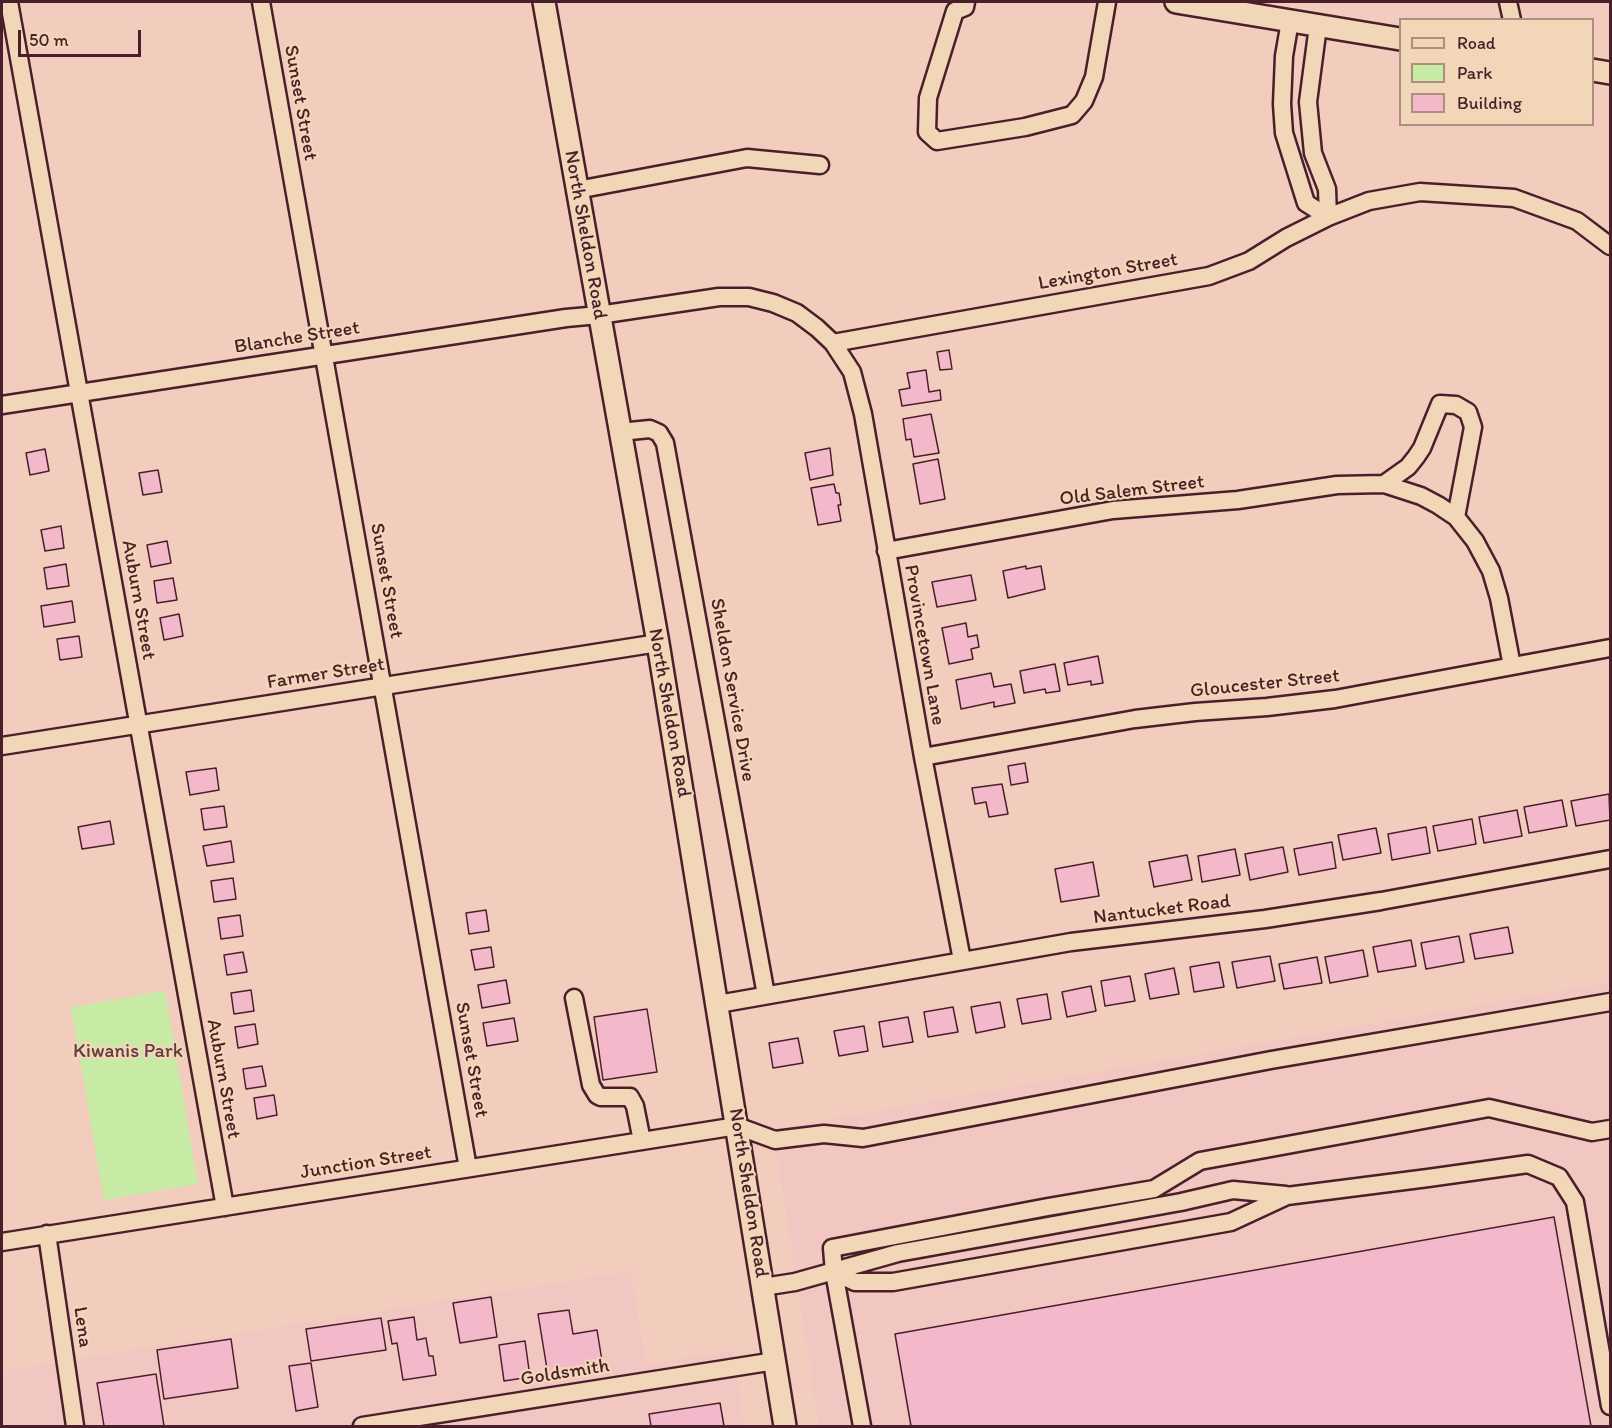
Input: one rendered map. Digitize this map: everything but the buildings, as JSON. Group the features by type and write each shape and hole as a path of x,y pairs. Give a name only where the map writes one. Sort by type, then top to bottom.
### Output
{"main road":[{"name":"North Sheldon Road","path":"544,2 658,643 785,1426"},
{"path":"1176,2 1221,5 1290,21 1399,39"},
{"path":"1594,70 1611,73"}],"street":[{"name":"Auburn Street","path":"9,2 225,1207"},
{"name":"Sunset Street","path":"261,2 468,1168"},
{"path":"957,5 928,98 927,132 937,141 1025,127 1072,115 1084,100 1094,77 1107,2"},
{"path":"1508,2 1512,18"},
{"path":"1290,21 1284,56 1282,104 1284,133 1306,203 1328,217"},
{"path":"1318,26 1308,102 1314,153 1327,189 1328,217"},
{"path":"577,190 747,158 820,165"},
{"name":"Lexington Street","path":"833,343 1209,276 1249,261 1286,238 1328,217 1369,201 1420,192 1514,198 1577,221 1611,246"},
{"path":"599,315 718,297 749,297 773,303 796,313 818,328 833,343"},
{"name":"Blanche Street","path":"2,405 566,318 599,315"},
{"name":"Provincetown Lane","path":"833,343 852,372 863,414 923,757 962,960"},
{"path":"1384,484 1416,457 1440,404 1456,405 1468,412 1473,427 1456,517"},
{"name":"Sheldon Service Drive","path":"620,432 650,429 659,433 665,443 766,995"},
{"name":"Old Salem Street","path":"886,551 1113,510 1238,500 1337,485 1384,484 1421,496 1456,517 1475,541 1491,571 1499,598 1512,666"},
{"name":"Farmer Street","path":"2,746 658,643"},
{"name":"Gloucester Street","path":"923,757 1136,719 1335,699 1611,648"},
{"name":"Nantucket Road","path":"718,1004 1071,942 1265,919 1381,901 1611,859"},
{"path":"574,998 591,1085 601,1097 630,1097 635,1106 642,1141"},
{"path":"738,1126 775,1140 824,1134 863,1138 1278,1059 1611,1002"},
{"path":"862,1426 834,1272 832,1248 1154,1189 1200,1161 1489,1108 1592,1132 1611,1129"},
{"name":"Junction Street","path":"2,1242 738,1126"},
{"path":"763,1287 795,1282 898,1253 1181,1202 1233,1190 1287,1196 1528,1164 1559,1177 1575,1202 1611,1407"},
{"path":"834,1272 855,1282 893,1282 1231,1222 1287,1196"},
{"name":"Lena","path":"47,1234 75,1426"},
{"name":"Goldsmith","path":"362,1426 775,1361"}],"shaded area":[{"path":"1610,982 1610,1426 819,1426 773,1129"},
{"path":"631,1271 646,1364 732,1351 745,1426 2,1426 2,1371"}],"green space":[{"name":"Kiwanis Park","path":"165,991 198,1184 104,1200 71,1007"}]}
